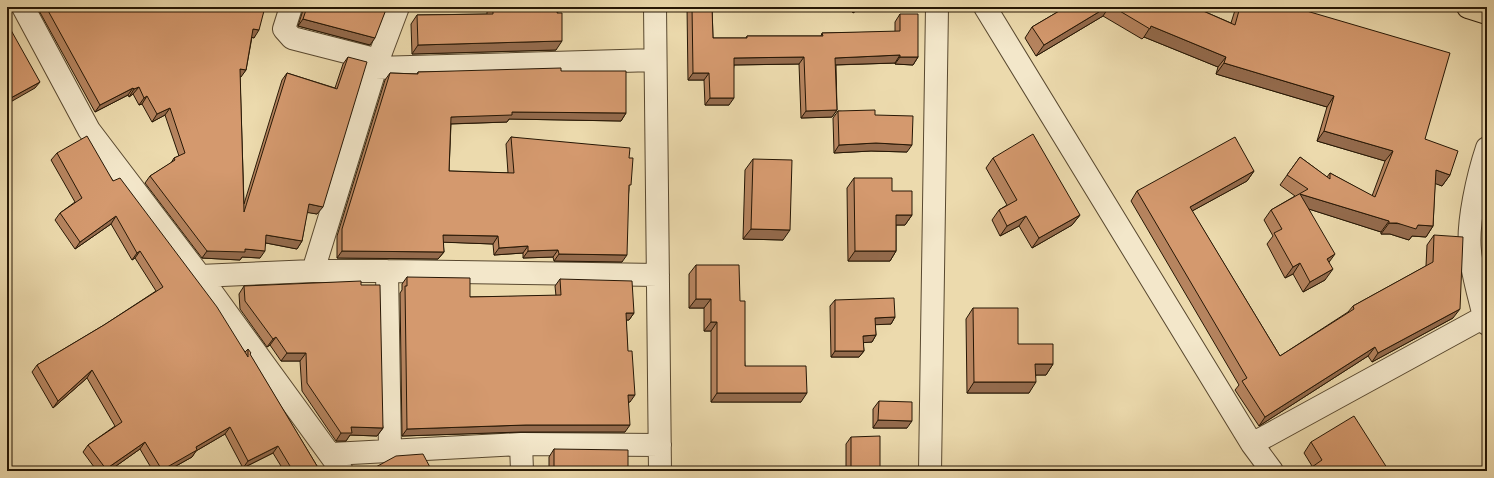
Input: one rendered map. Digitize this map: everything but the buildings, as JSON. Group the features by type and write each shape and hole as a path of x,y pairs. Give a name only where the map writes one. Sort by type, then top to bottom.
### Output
{"main road":[{"path":"1468,7 1487,13"}],"street":[{"path":"22,7 89,130 200,276 337,463 390,450 521,444 660,445"},
{"path":"291,7 284,29 292,38 376,64 655,60"},
{"path":"313,271 376,64 398,7"},
{"path":"655,7 660,471"},
{"path":"930,471 937,7"},
{"path":"985,7 1252,444 1272,471"},
{"path":"1252,444 1485,320 1469,250 1472,208 1481,166 1487,148"},
{"path":"200,276 313,271 658,275"},
{"path":"387,271 390,450"},
{"path":"521,444 522,471"}]}
